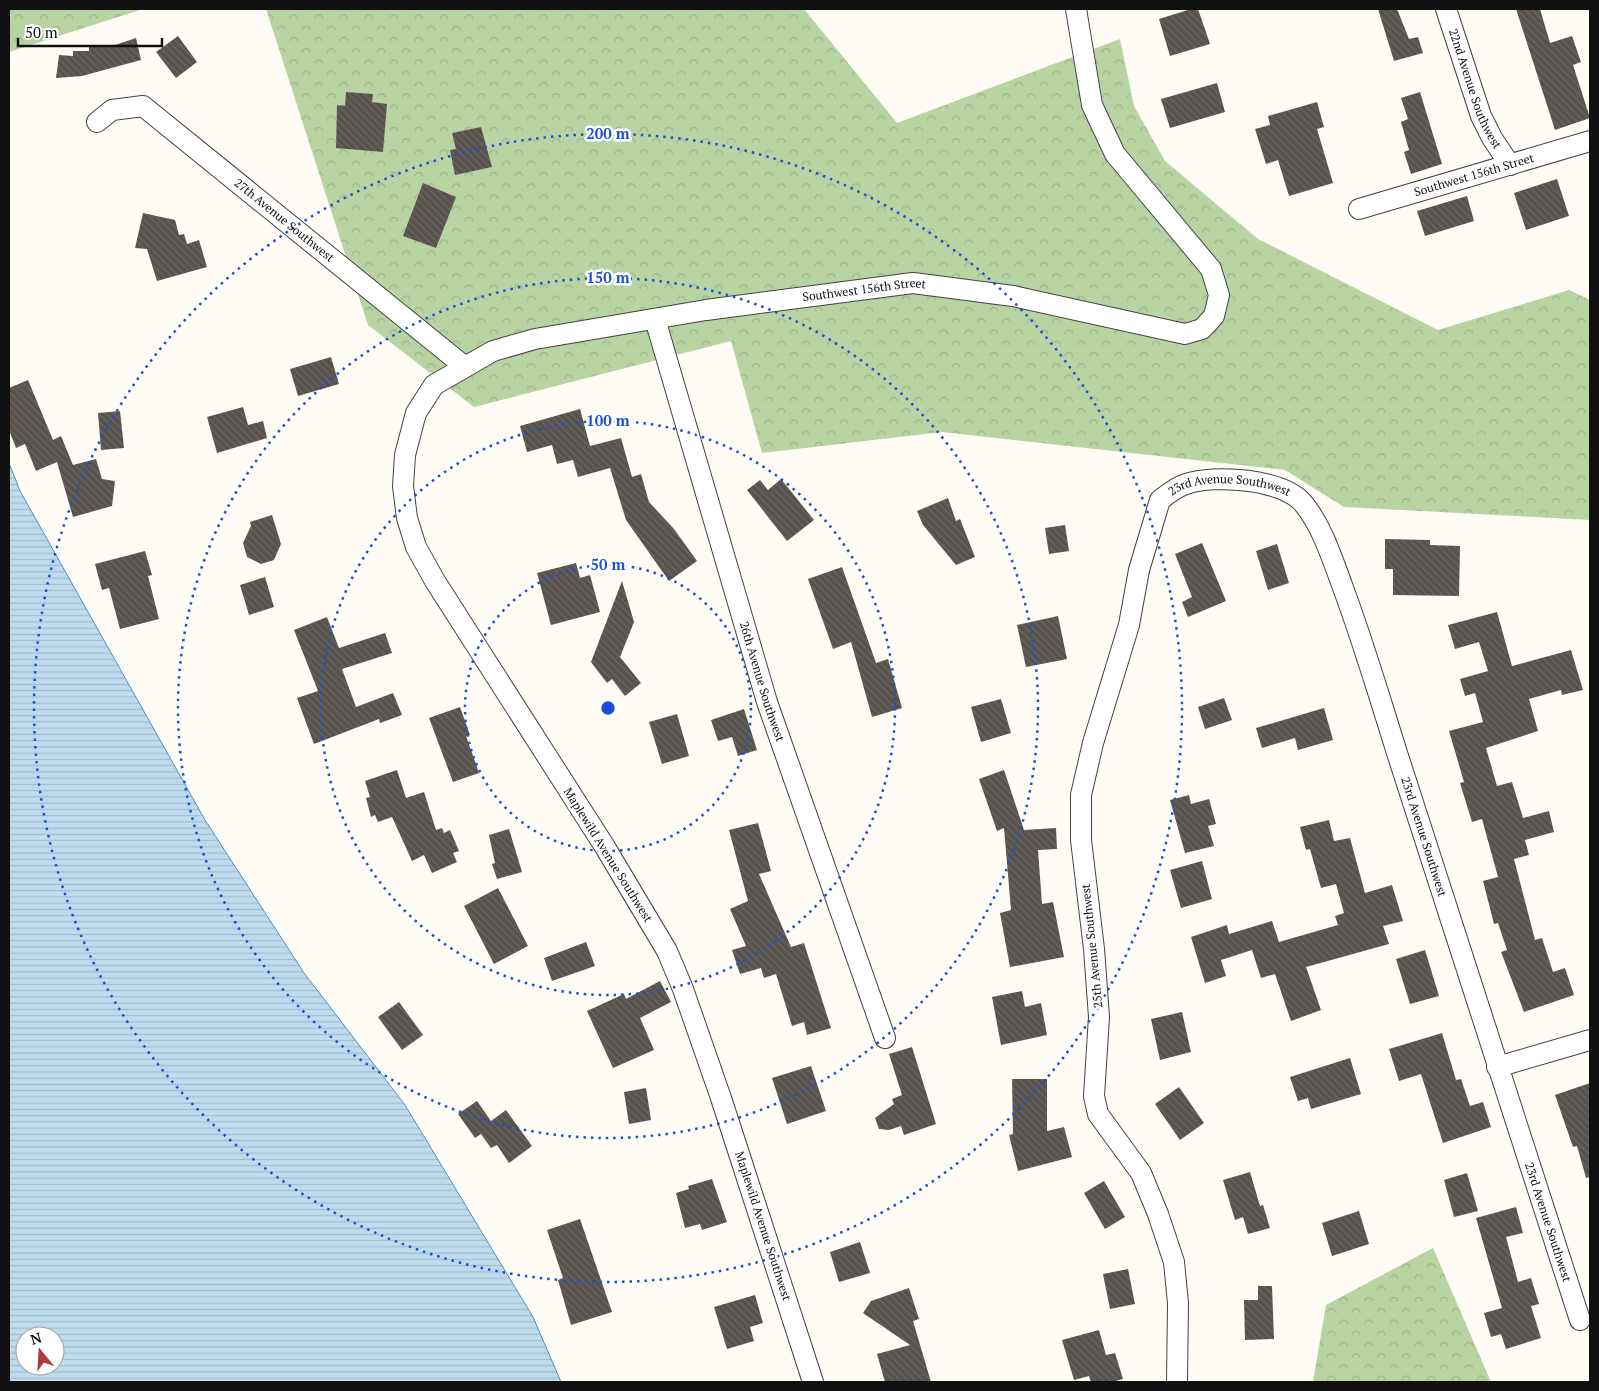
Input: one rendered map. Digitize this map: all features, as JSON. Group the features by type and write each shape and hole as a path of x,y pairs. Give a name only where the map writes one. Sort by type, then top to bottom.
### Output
{"street":[{"name":"Southwest 156th Street","path":"464,366 493,351 535,339 655,318 913,283 1013,296 1185,334 1202,329 1214,316 1218,295 1211,268 1114,154 1092,105 1076,9"},
{"name":"22nd Avenue Southwest","path":"1446,9 1481,116 1492,138 1510,165"},
{"name":"27th Avenue Southwest","path":"97,122 112,110 143,106 464,366"},
{"name":"Southwest 156th Street","path":"1359,209 1590,141"},
{"name":"26th Avenue Southwest","path":"655,318 766,702 885,1038"},
{"name":"Maplewild Avenue Southwest","path":"464,366 434,385 416,413 406,455 403,486 407,518 416,547 435,581 605,847 667,951 683,988 722,1098 813,1382"},
{"name":"23rd Avenue Southwest","path":"1160,500 1186,484 1208,480 1244,480 1280,488 1293,493 1304,504 1326,542 1354,618 1497,1068 1580,1320"},
{"name":"25th Avenue Southwest","path":"1160,500 1139,570 1129,625 1081,795 1081,840 1094,949 1099,1017 1094,1096 1098,1114 1141,1174 1158,1214 1174,1262 1178,1303 1177,1382"},
{"path":"1497,1068 1590,1040"}],"green space":[{"path":"9,9 143,9 9,52"},
{"path":"266,9 804,9 897,123 1120,39 1134,106 1165,161 1258,239 1438,330 1569,290 1590,300 1590,520 1344,507 1285,470 942,432 762,453 731,341 474,407 368,325"},
{"path":"1433,1248 1491,1382 1313,1382 1326,1305"}],"water":[{"path":"9,463 20,491 205,820 304,973 405,1105 533,1317 561,1382 9,1382"}],"building":[{"path":"1191,9 1198,9 1210,44 1170,56 1159,19"},
{"path":"1378,9 1397,9 1409,39 1418,37 1423,53 1394,61"},
{"path":"1516,9 1540,9 1550,43 1572,36 1581,62 1573,65 1590,118 1555,130"},
{"path":"178,36 197,62 176,78 156,52"},
{"path":"136,38 141,60 82,76 56,78 59,55 73,56 73,51 89,51 89,46 115,45"},
{"path":"1217,83 1225,112 1170,128 1161,99"},
{"path":"346,92 373,94 372,102 387,104 383,152 336,148 337,105 345,106"},
{"path":"1420,92 1442,164 1411,174 1404,152 1409,150 1401,122 1408,119 1401,98"},
{"path":"1317,102 1324,127 1317,129 1333,183 1289,196 1278,160 1266,164 1255,129 1270,125 1268,116"},
{"path":"481,127 492,167 455,175 450,150 456,149 452,133"},
{"path":"1557,179 1569,216 1526,230 1514,193"},
{"path":"423,183 456,197 436,248 403,236"},
{"path":"1467,196 1474,221 1425,236 1417,211"},
{"path":"143,213 175,220 179,235 184,234 187,244 199,240 207,267 157,281 147,249 135,248"},
{"path":"331,357 339,384 298,396 290,369"},
{"path":"28,380 53,440 61,436 73,465 96,459 102,479 115,481 112,506 73,517 57,462 36,471 25,444 16,448 9,430 9,388"},
{"path":"243,407 248,425 263,421 267,438 217,453 207,417"},
{"path":"580,409 590,446 621,438 632,477 641,474 649,502 674,529 697,561 669,581 626,520 610,468 578,477 573,460 557,464 552,445 527,452 520,426"},
{"path":"120,411 124,448 101,450 98,413"},
{"path":"781,479 814,520 787,541 747,490 760,480 768,490"},
{"path":"948,498 956,521 960,519 975,557 956,565 923,525 917,511"},
{"path":"272,515 281,544 274,560 261,564 247,557 243,543 251,526 250,522"},
{"path":"1065,525 1069,551 1049,554 1045,528"},
{"path":"1385,539 1430,540 1430,545 1460,546 1459,596 1393,595 1393,569 1385,569"},
{"path":"1202,543 1226,601 1188,617 1182,602 1192,597 1175,554"},
{"path":"1277,544 1289,583 1268,590 1256,551"},
{"path":"145,551 152,575 148,576 159,619 120,629 109,588 102,590 95,564"},
{"path":"576,563 580,578 590,575 600,612 551,625 537,573"},
{"path":"842,567 876,663 888,659 902,708 872,717 851,642 833,649 808,579"},
{"path":"265,577 274,607 249,615 240,585"},
{"path":"622,581 634,622 620,657 641,683 625,696 612,679 607,683 591,662"},
{"path":"1497,612 1512,666 1571,650 1583,690 1562,695 1561,690 1529,699 1538,731 1486,748 1497,786 1512,782 1523,818 1549,811 1554,832 1525,840 1529,855 1514,859 1535,940 1542,938 1553,972 1565,968 1574,995 1524,1012 1501,952 1507,950 1498,923 1494,924 1483,881 1498,877 1482,819 1472,822 1460,783 1464,782 1449,731 1483,722 1475,693 1465,696 1460,679 1488,671 1479,642 1455,649 1448,625"},
{"path":"1058,616 1067,659 1026,667 1017,625"},
{"path":"327,617 339,648 385,633 392,653 342,669 356,707 393,693 402,715 380,723 379,719 314,744 297,698 318,691 294,630"},
{"path":"1224,698 1232,720 1205,729 1198,707"},
{"path":"1001,699 1011,733 981,742 971,707"},
{"path":"460,707 470,735 466,736 479,773 453,782 429,718"},
{"path":"1324,708 1333,740 1298,750 1295,738 1262,748 1256,728"},
{"path":"744,709 757,750 738,756 732,737 718,741 711,720"},
{"path":"677,714 689,756 662,764 649,722"},
{"path":"397,770 406,798 424,792 436,830 442,828 444,833 450,830 459,851 453,853 457,862 432,873 424,855 412,861 392,817 378,822 375,815 371,817 366,798 370,797 365,781"},
{"path":"1004,770 1024,830 1056,828 1057,849 1038,850 1042,904 1053,902 1064,957 1010,967 1000,913 1011,910 1004,828 997,831 979,779"},
{"path":"1189,795 1191,804 1209,799 1216,824 1208,826 1214,846 1185,853 1170,800"},
{"path":"1329,820 1334,841 1350,838 1365,893 1392,885 1403,921 1383,926 1389,944 1306,967 1321,1010 1291,1021 1275,974 1261,978 1252,950 1221,960 1226,976 1205,983 1191,937 1227,925 1229,934 1272,921 1279,942 1338,925 1335,916 1344,913 1336,884 1321,888 1310,849 1306,850 1300,827"},
{"path":"758,823 771,871 759,874 791,947 804,943 831,1028 807,1035 804,1022 792,1026 776,974 764,978 761,968 740,974 732,950 746,946 730,909 748,901 729,830"},
{"path":"509,829 522,872 497,879 492,864 495,863 489,835"},
{"path":"1202,861 1212,899 1181,908 1170,870"},
{"path":"498,888 528,946 494,964 464,906"},
{"path":"586,942 595,966 552,981 544,958"},
{"path":"1425,950 1439,996 1410,1004 1396,959"},
{"path":"660,981 671,1002 640,1018 654,1050 613,1068 587,1011 624,994 626,999"},
{"path":"1022,991 1025,1007 1041,1003 1047,1035 1001,1045 992,997"},
{"path":"399,1002 423,1035 402,1050 378,1017"},
{"path":"1182,1012 1191,1052 1160,1060 1151,1019"},
{"path":"1442,1033 1456,1080 1461,1079 1470,1106 1483,1102 1491,1127 1443,1143 1421,1074 1399,1081 1389,1049"},
{"path":"912,1047 936,1124 904,1135 901,1126 889,1130 879,1129 875,1118 894,1104 892,1099 902,1095 889,1054"},
{"path":"1350,1058 1361,1094 1311,1109 1308,1098 1298,1101 1290,1077"},
{"path":"811,1066 826,1111 787,1124 772,1078"},
{"path":"1012,1079 1047,1079 1047,1131 1064,1127 1072,1157 1018,1171 1009,1135 1013,1134"},
{"path":"1590,1083 1590,1177 1586,1178 1577,1146 1573,1147 1555,1095"},
{"path":"1179,1087 1204,1123 1180,1140 1155,1104"},
{"path":"646,1088 651,1120 629,1124 624,1092"},
{"path":"477,1101 491,1121 506,1110 532,1146 509,1163 497,1145 491,1148 481,1134 475,1138 458,1114"},
{"path":"1250,1172 1260,1206 1263,1205 1270,1228 1248,1234 1243,1217 1235,1220 1223,1180"},
{"path":"1467,1173 1478,1211 1454,1217 1444,1180"},
{"path":"712,1179 727,1222 702,1230 700,1224 685,1228 676,1193 689,1189 688,1186"},
{"path":"1104,1181 1125,1217 1105,1229 1084,1193"},
{"path":"1516,1207 1523,1233 1506,1237 1518,1282 1531,1278 1539,1304 1531,1306 1541,1338 1506,1349 1501,1334 1491,1337 1484,1313 1502,1308 1476,1218"},
{"path":"1359,1211 1369,1244 1332,1256 1322,1223"},
{"path":"580,1219 612,1312 571,1325 558,1280 563,1278 547,1230"},
{"path":"860,1242 870,1273 839,1282 830,1252"},
{"path":"1128,1269 1135,1304 1110,1309 1103,1274"},
{"path":"1258,1286 1272,1286 1274,1339 1245,1340 1244,1300 1258,1300"},
{"path":"909,1288 919,1319 913,1321 931,1382 885,1382 877,1354 910,1345 863,1313 871,1301"},
{"path":"755,1295 763,1323 750,1327 754,1341 727,1349 714,1307"},
{"path":"1099,1330 1106,1355 1115,1353 1123,1379 1112,1382 1091,1382 1089,1376 1074,1380 1062,1340"}]}
